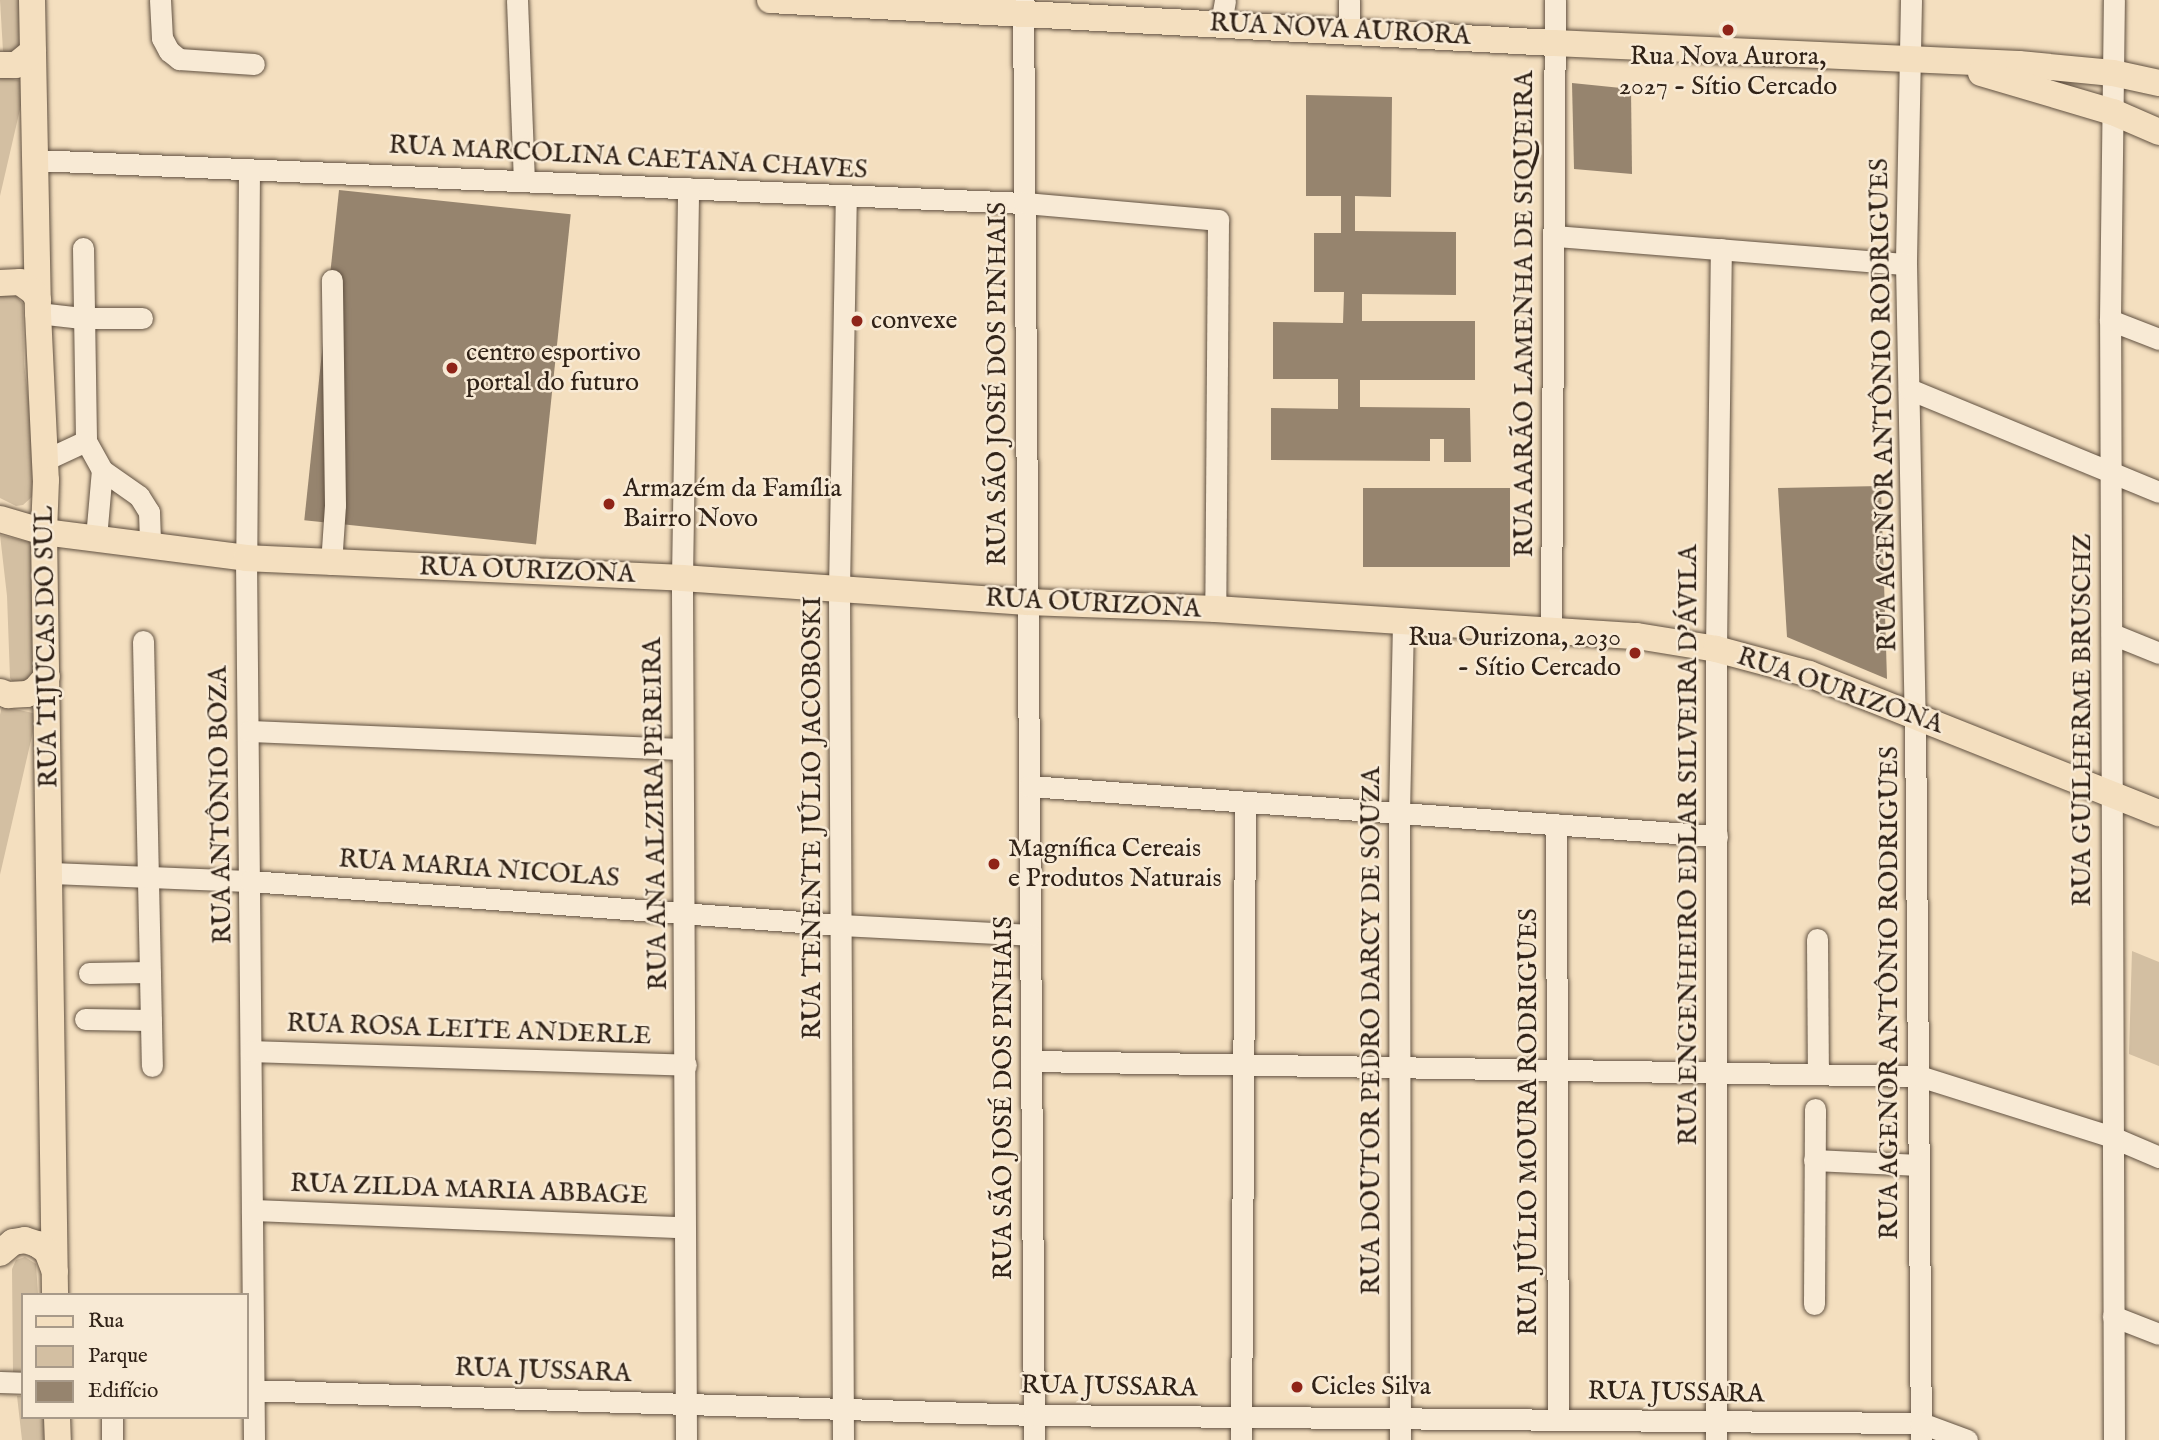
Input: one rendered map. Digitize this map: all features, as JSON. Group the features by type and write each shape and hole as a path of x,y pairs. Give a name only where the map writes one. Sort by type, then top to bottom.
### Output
{"main road":[{"name":"RUA TIJUCAS DO SUL","path":"32,0 38,306 46,460 44,532 55,1284"},
{"name":"RUA NOVA AURORA","path":"770,0 1223,12 1349,31 2019,64 2113,73 2159,83"},
{"path":"0,65 16,65 33,51"},
{"name":"RUA NOVA AURORA","path":"1911,59 1995,76 2112,112 2159,132"},
{"path":"0,283 20,282 27,286 38,306"},
{"name":"RUA OURIZONA","path":"0,519 44,532 246,558 681,578 1027,603 1215,610 1637,636 1716,649 1809,674 2159,813"},
{"path":"0,691 8,695 27,694 35,690 47,676"},
{"path":"0,1253 13,1242 25,1240 37,1244 53,1262 55,1284"},
{"path":"57,1419 58,1440"}],"street":[{"path":"160,0 162,38 169,51 179,59 254,64"},
{"path":"517,0 524,181"},
{"path":"1349,0 1349,31"},
{"name":"RUA AARÃO LAMENHA DE SIQUEIRA","path":"1550,629 1555,0"},
{"name":"RUA AGENOR ANTÔNIO RODRIGUES","path":"1911,0 1906,264 1915,715 1921,1432"},
{"name":"RUA GUILHERME BRUSCHZ","path":"2114,0 2110,320 2114,1440"},
{"name":"RUA SÃO JOSÉ DOS PINHAIS","path":"1023,6 1034,1440"},
{"name":"RUA MARCOLINA CAETANA CHAVES","path":"35,160 1024,203 1218,220 1215,610"},
{"name":"RUA ANTÔNIO BOZA","path":"249,169 246,558 252,1210 250,1390 254,1440"},
{"name":"RUA ANA ALZIRA PEREIRA","path":"686,1440 686,1065 681,578 688,188"},
{"name":"RUA TENENTE JÚLIO JACOBOSKI","path":"843,1440 839,589 845,195"},
{"path":"1555,236 1906,264"},
{"path":"83,248 86,441 102,470 139,496 149,512 150,545"},
{"name":"RUA ENGENHEIRO EDLAR SILVEIRA D'ÁVILA","path":"1716,1431 1716,649 1721,249"},
{"path":"331,564 335,506 332,280"},
{"path":"38,306 82,318 142,318"},
{"path":"2110,320 2159,339"},
{"path":"1909,388 2159,492"},
{"path":"46,460 86,441"},
{"path":"96,538 102,470"},
{"name":"RUA DOUTOR PEDRO DARCY DE SOUZA","path":"1400,1440 1399,813 1403,622"},
{"path":"2112,634 2159,653"},
{"path":"143,641 152,1066"},
{"path":"249,731 682,748"},
{"path":"1030,786 1717,836"},
{"path":"1241,1440 1241,1064 1245,802"},
{"name":"RUA JÚLIO MOURA RODRIGUES","path":"1556,824 1558,1419"},
{"name":"RUA MARIA NICOLAS","path":"50,873 250,881 842,925 1030,935"},
{"path":"1817,939 1818,1074"},
{"path":"89,973 150,972"},
{"path":"85,1019 152,1020"},
{"name":"RUA ROSA LEITE ANDERLE","path":"251,1051 686,1065"},
{"path":"1031,1061 1919,1076 2112,1138 2159,1157"},
{"path":"1814,1304 1815,1109"},
{"path":"1814,1160 1919,1165"},
{"name":"RUA ZILDA MARIA ABBAGE","path":"252,1210 684,1227"},
{"path":"2113,1316 2159,1335"},
{"path":"0,1382 21,1383"},
{"name":"RUA JUSSARA","path":"250,1390 1034,1415 1558,1419 1716,1431 1921,1432 1967,1440"},
{"path":"112,1419 112,1440"}],"green space":[{"path":"0,0 25,0 26,50 8,55 3,51"},
{"path":"0,76 26,82 0,196"},
{"path":"14,293 23,304 24,364 33,435 34,495 23,505 16,506 0,498 0,296"},
{"path":"0,535 34,543 34,681 13,682 10,678 7,596"},
{"path":"2,706 37,714 0,875 0,715"},
{"path":"2132,951 2159,962 2159,1066 2129,1054"},
{"path":"25,1257 36,1264 38,1293 21,1293 21,1374 13,1372 12,1269 16,1260"},
{"path":"17,1396 21,1396 21,1419 50,1419 51,1440 22,1440"}],"building":[{"path":"1572,83 1631,89 1632,174 1574,169"},
{"path":"1306,95 1392,97 1391,197 1355,196 1355,231 1456,232 1456,295 1362,294 1362,321 1475,321 1475,380 1360,380 1360,407 1470,408 1471,462 1444,462 1444,439 1430,439 1430,461 1271,460 1271,408 1338,409 1338,379 1273,379 1273,322 1343,323 1344,292 1314,292 1314,233 1341,233 1341,196 1306,196"},
{"name":"centro esportivo portal do futuro","path":"339,190 571,214 536,545 304,520"},
{"path":"1881,486 1887,679 1787,637 1778,488"},
{"path":"1363,488 1510,488 1510,567 1363,567"}],"place":[{"name":"Rua Nova Aurora, 2027 - Sítio Cercado","path":"1728,30"},
{"name":"convexe","path":"857,321"},
{"name":"centro esportivo portal do futuro","path":"452,368"},
{"name":"Armazém da Família Bairro Novo","path":"609,504"},
{"name":"Rua Ourizona, 2030 - Sítio Cercado","path":"1635,653"},
{"name":"Magnífica Cereais e Produtos Naturais","path":"994,864"},
{"name":"Cicles Silva","path":"1297,1387"}]}
